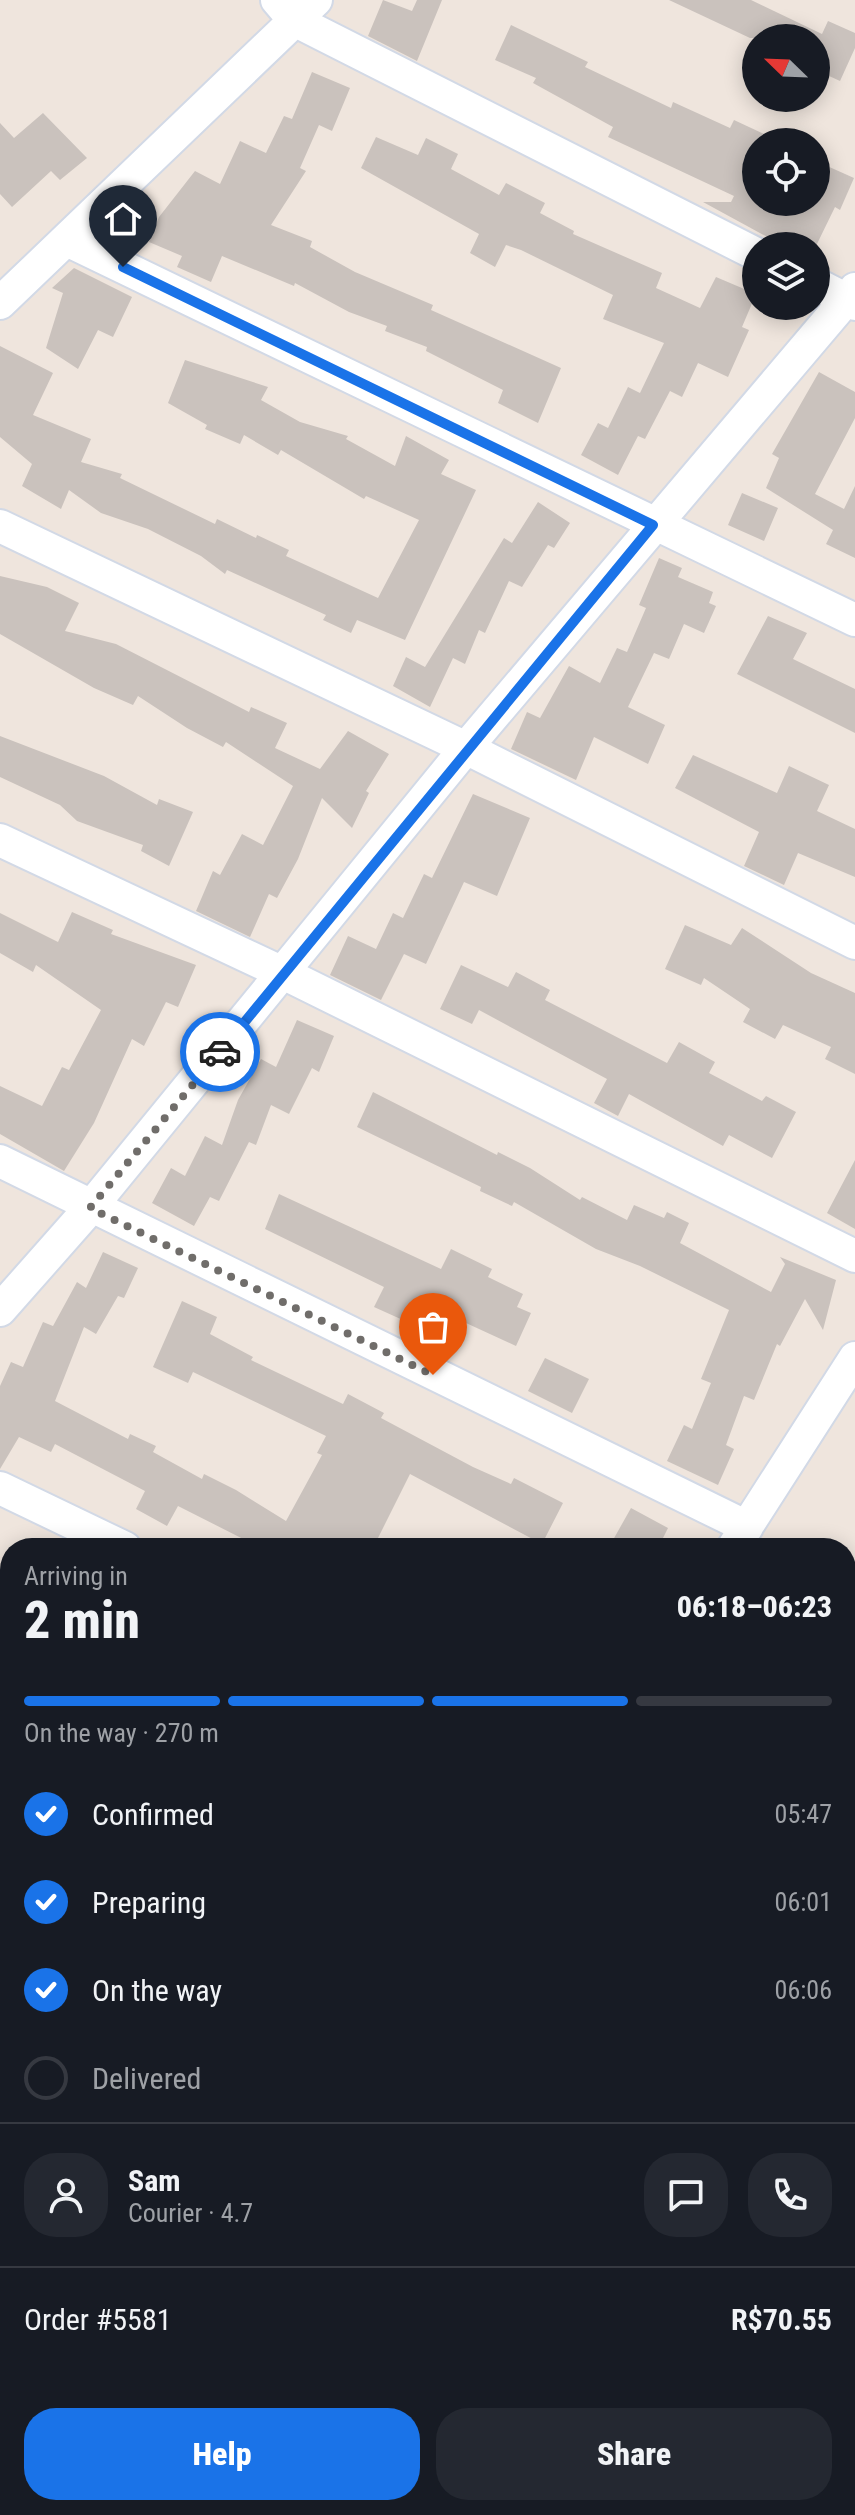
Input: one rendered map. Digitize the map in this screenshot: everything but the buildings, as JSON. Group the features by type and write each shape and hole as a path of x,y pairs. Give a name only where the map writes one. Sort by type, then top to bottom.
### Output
{"street":[{"path":"0,303 67,240 296,7 742,246"},
{"path":"67,240 855,620"},
{"path":"0,1310 90,1208 285,974 466,748 653,525 852,297 830,289"},
{"path":"0,526 466,748 855,943"},
{"path":"0,840 285,974 855,1256"},
{"path":"0,1161 740,1538 855,1358"},
{"path":"0,1488 104,1538"}],"way so far":[{"path":"220,1052 90,1208 433,1375"}],"route":[{"path":"123,267 653,525 466,748 220,1052"}]}
